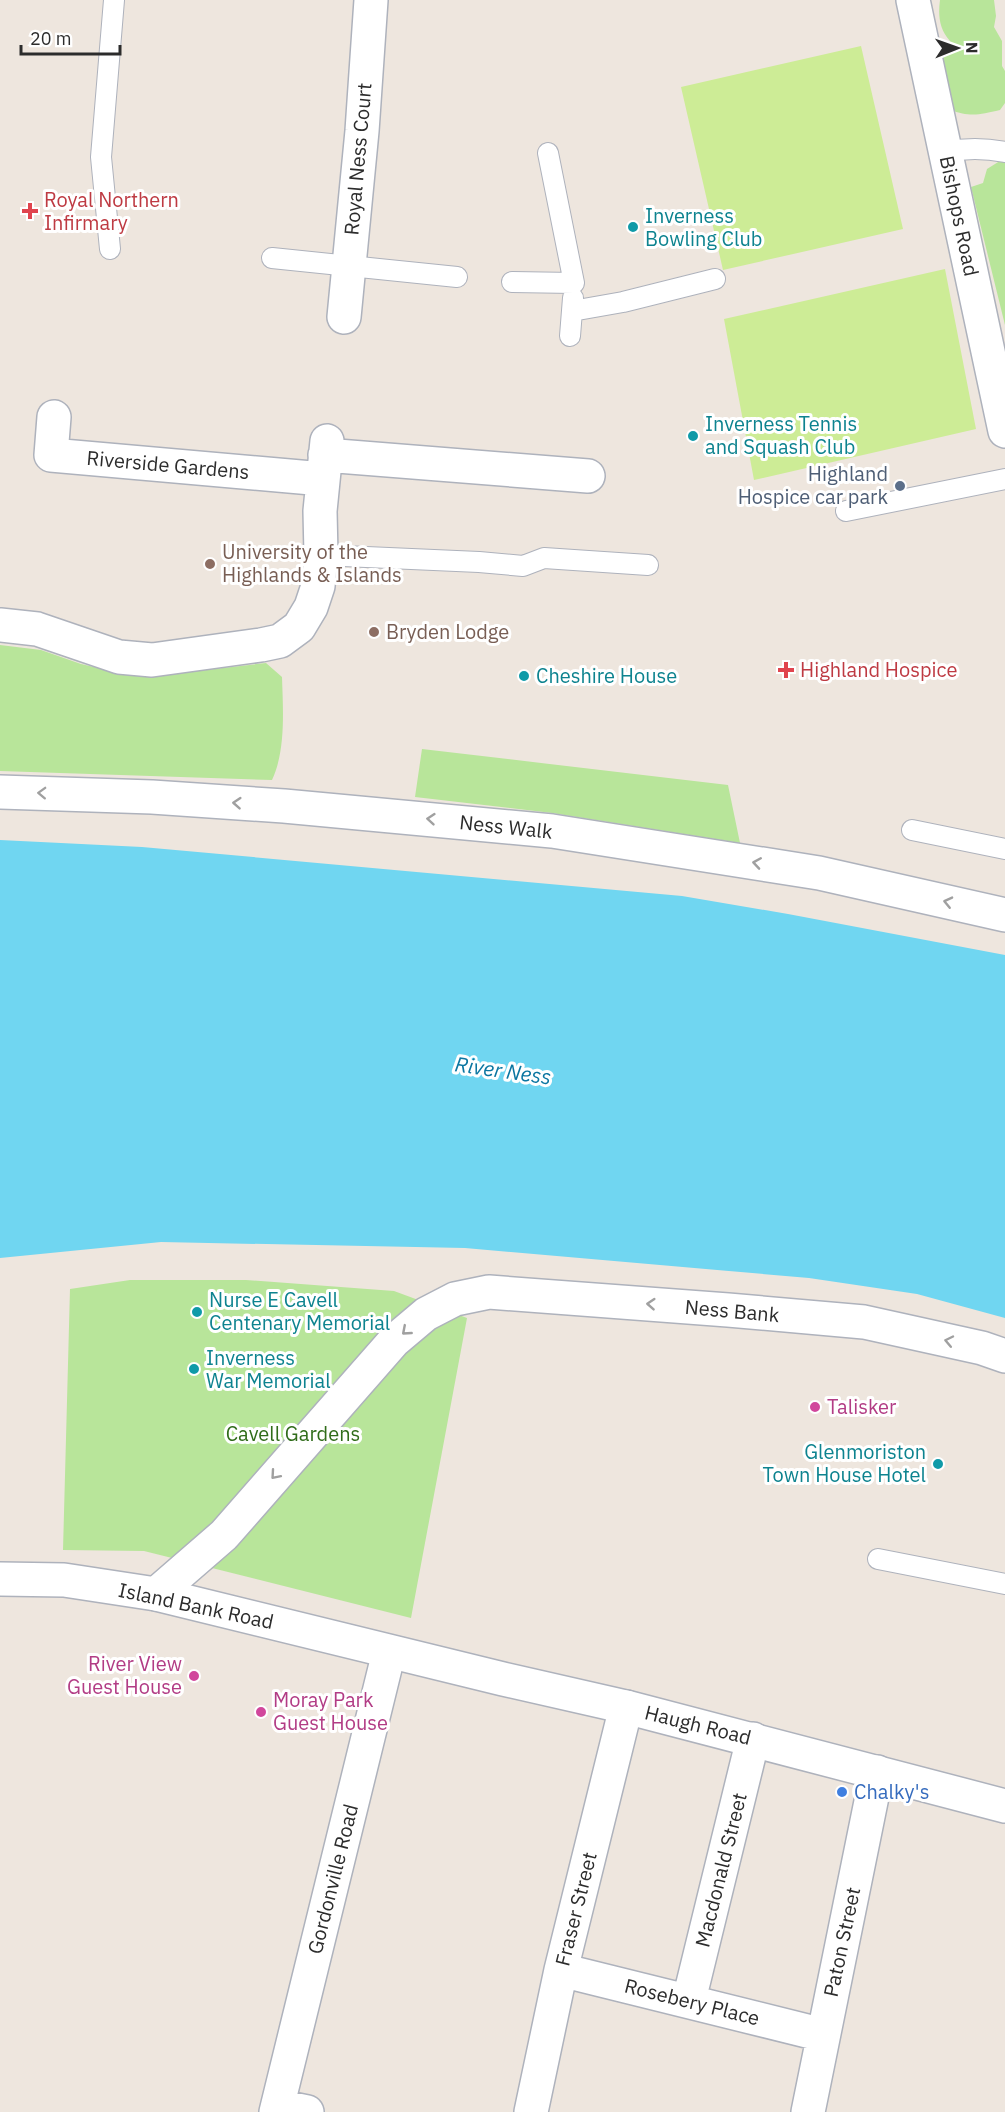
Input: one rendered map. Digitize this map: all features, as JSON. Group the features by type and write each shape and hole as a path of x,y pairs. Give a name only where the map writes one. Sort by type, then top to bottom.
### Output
{"street":[{"name":"Royal Ness Court","path":"345,317 371,0"},
{"name":"Bishops Road","path":"913,0 1005,431"},
{"name":"Riverside Gardens","path":"54,417 51,455 325,458 588,476"},
{"path":"0,625 37,629 119,657 152,660 280,641 299,627 311,607 318,586 321,555 320,511 325,458"},
{"name":"Ness Walk","path":"0,792 152,797 284,806 552,831 819,873 1005,915"},
{"name":"Ness Bank","path":"156,1594 224,1535 394,1341 426,1314 455,1299 489,1292 864,1322 982,1348 1005,1356"},
{"name":"Island Bank Road","path":"0,1579 64,1581 156,1594 389,1652"},
{"name":"Haugh Road","path":"389,1652 626,1707 1005,1806"},
{"name":"Gordonville Road","path":"287,2110 389,1652"},
{"name":"Fraser Street","path":"531,2112 561,1970 626,1707"},
{"name":"Macdonald Street","path":"689,2000 753,1739"},
{"name":"Paton Street","path":"808,2112 877,1772"},
{"name":"Rosebery Place","path":"561,1970 823,2035"}],"lane":[{"path":"110,249 101,157 114,0"},
{"path":"945,152 963,149 1005,152"},
{"path":"548,153 574,283 570,336"},
{"path":"272,258 456,277"},
{"path":"572,311 623,302 715,279"},
{"path":"512,282 574,283"},
{"path":"846,512 1005,479"},
{"path":"321,555 523,566 544,558 648,565"},
{"path":"912,830 1005,849"},
{"path":"878,1559 1005,1584"}],"green space":[{"path":"940,0 994,0 996,16 994,27 1002,41 1002,66 1005,71 1005,103 1000,110 963,114 950,110 940,75 942,61 950,41 940,22"},
{"path":"861,46 903,229 723,270 681,87"},
{"path":"1005,160 1005,325 971,187 983,183 987,169"},
{"path":"945,269 976,429 754,480 724,319"},
{"path":"0,645 41,650 81,664 120,673 152,676 266,663 282,677 282,743 272,780 0,771"},
{"path":"422,749 728,785 740,843 552,813 415,797"},
{"name":"Cavell Gardens","path":"130,1280 246,1280 394,1291 467,1318 411,1618 144,1551 63,1550 70,1289"}],"water":[{"name":"River Ness","path":"0,840 142,847 682,896 1005,955 1005,1318 917,1294 809,1278 465,1248 161,1242 0,1258"}],"place":[{"name":"Royal Northern Infirmary","path":"30,211"},
{"name":"Inverness Bowling Club","path":"633,227"},
{"name":"Inverness Tennis and Squash Club","path":"693,436"},
{"name":"Highland Hospice car park","path":"900,486"},
{"name":"University of the Highlands & Islands","path":"210,564"},
{"name":"Bryden Lodge","path":"374,632"},
{"name":"Highland Hospice","path":"786,670"},
{"name":"Cheshire House","path":"524,676"},
{"name":"Nurse E Cavell Centenary Memorial","path":"197,1312"},
{"name":"Inverness War Memorial","path":"194,1369"},
{"name":"Talisker","path":"815,1407"},
{"name":"Glenmoriston Town House Hotel","path":"938,1464"},
{"name":"River View Guest House","path":"194,1676"},
{"name":"Moray Park Guest House","path":"261,1712"},
{"name":"Chalky's","path":"842,1792"}]}
